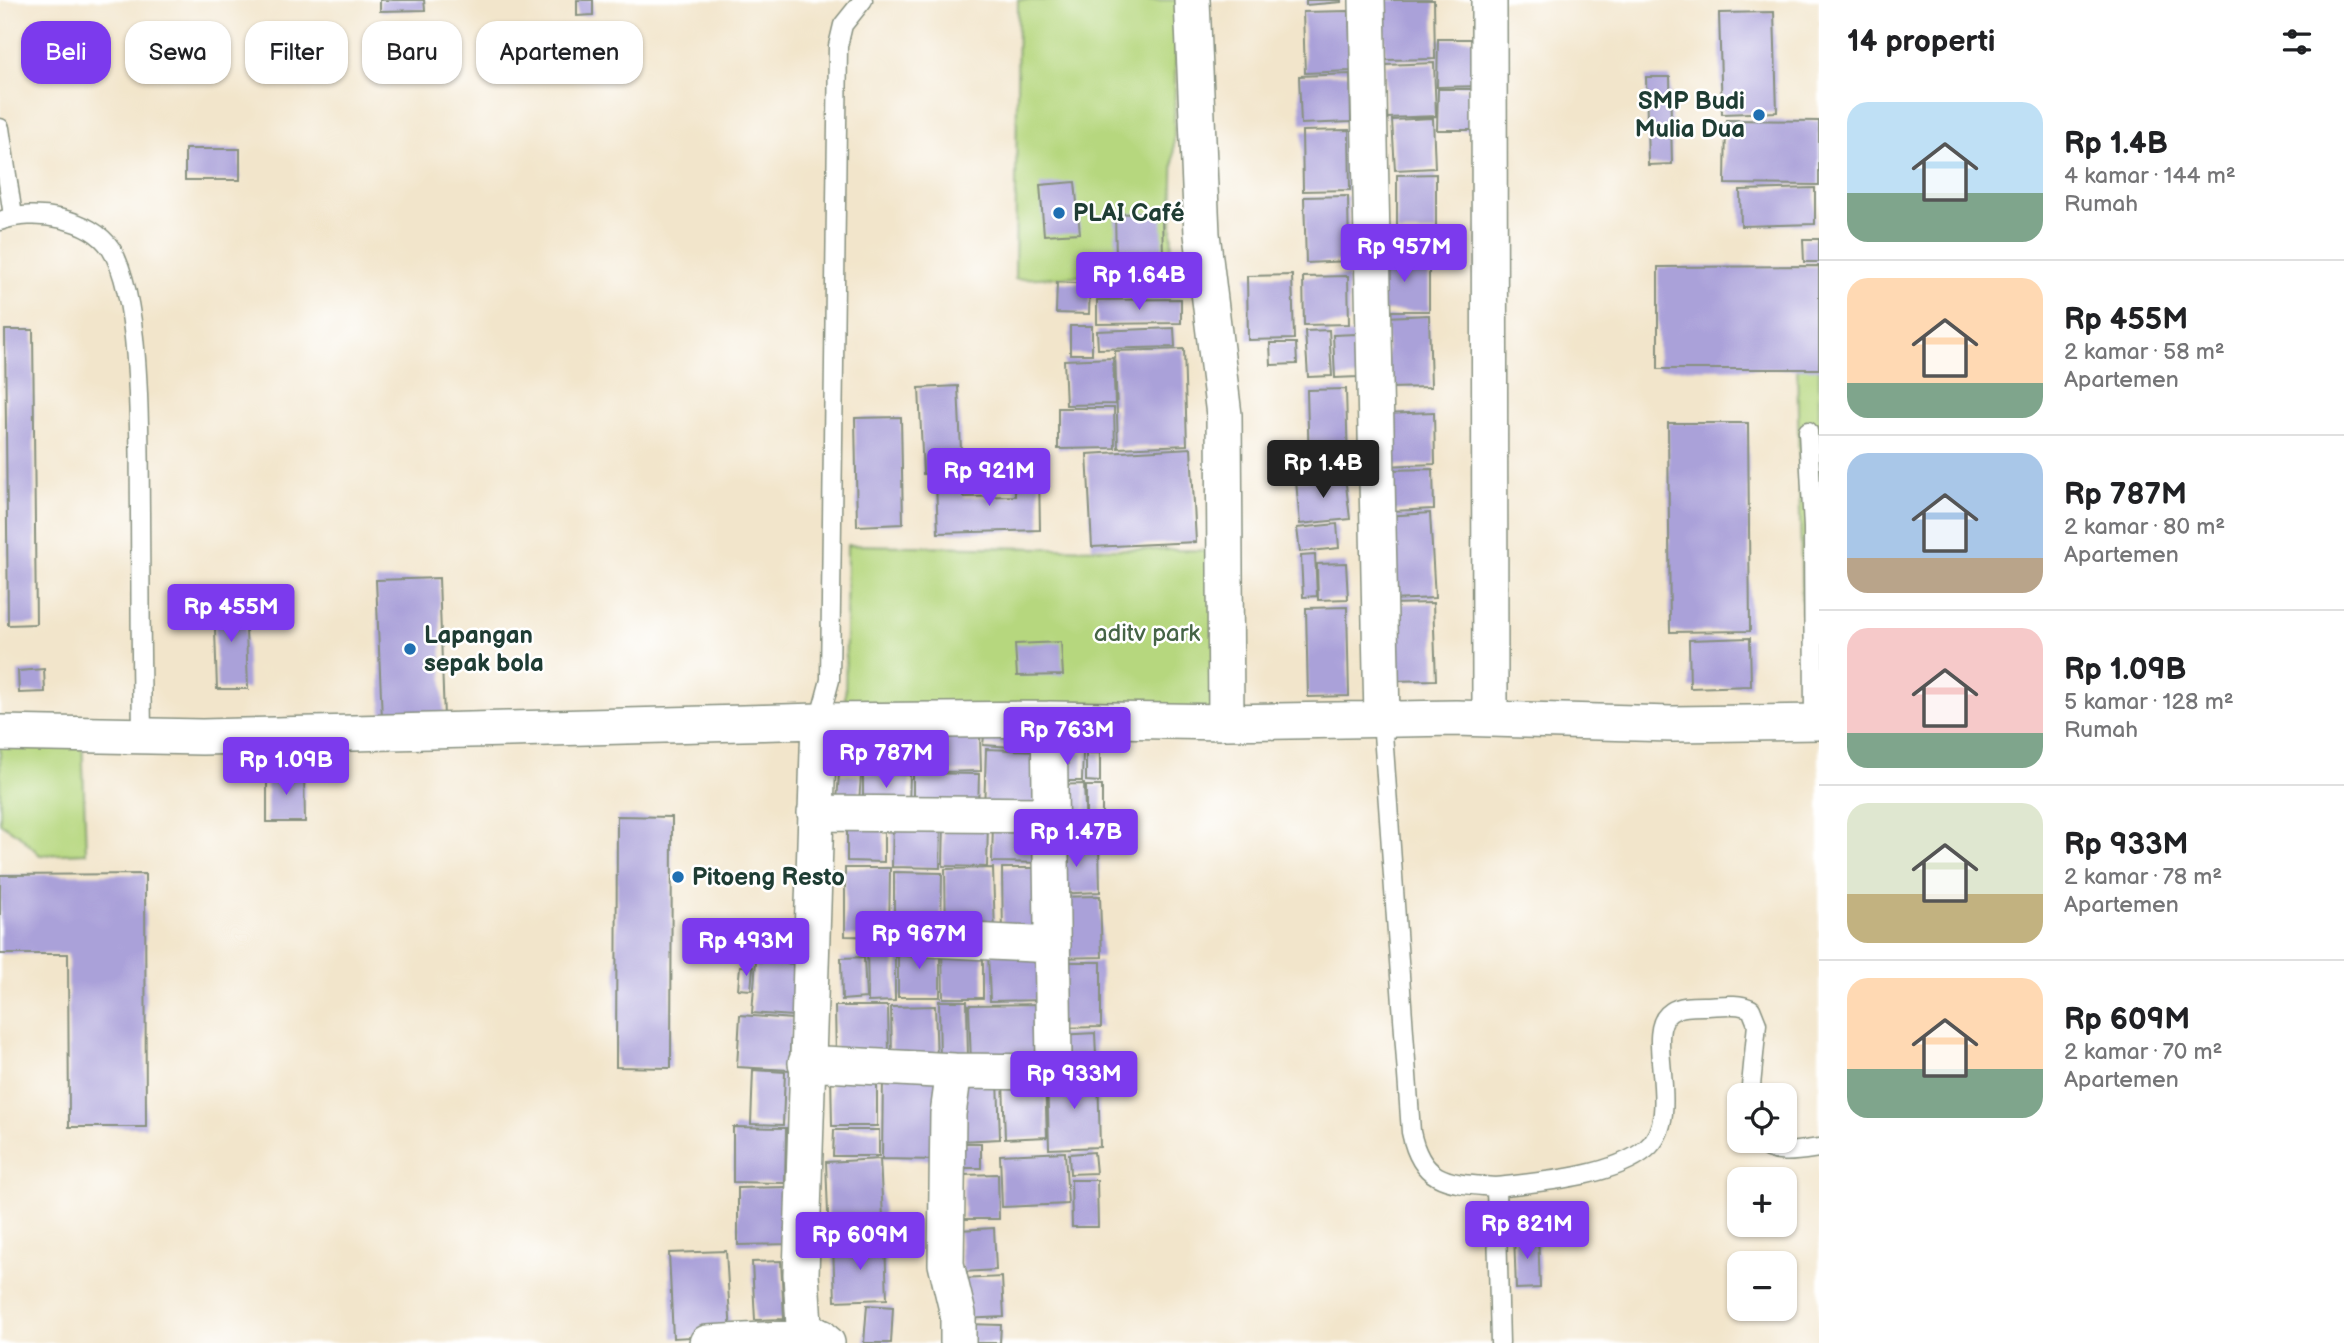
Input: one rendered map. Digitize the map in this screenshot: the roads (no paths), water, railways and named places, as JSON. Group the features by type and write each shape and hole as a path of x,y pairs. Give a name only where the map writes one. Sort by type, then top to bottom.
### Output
{"street":[{"path":"1192,0 1202,234 1224,415 1226,722"},
{"path":"1367,0 1382,719"},
{"path":"1489,0 1490,719"},
{"path":"806,1063 954,1071 1037,1072 1052,1069 1049,719"},
{"path":"0,733 202,737 819,721 1049,719 1226,722 1490,719 1672,724 1817,722"},
{"path":"819,721 801,1274 804,1326 824,1340"},
{"path":"816,813 1049,815"},
{"path":"910,938 1053,945"},
{"path":"954,1071 948,1115 946,1264 958,1314 958,1343"},
{"path":"706,1343 824,1340"}],"lane":[{"path":"819,721 830,680 838,46 843,25 863,0"},
{"path":"0,128 7,218 81,224 100,234 120,266 131,315 139,419 142,735"},
{"path":"1808,430 1816,528 1817,722"},
{"path":"1382,719 1413,1143 1424,1165 1437,1178 1447,1182 1496,1187 1584,1174 1619,1163 1647,1149 1664,1119 1662,1029 1668,1014 1678,1009 1735,1006 1751,1009 1757,1024 1750,1083"},
{"path":"1797,1150 1819,1148"},
{"path":"1496,1187 1500,1343"}],"place":[{"name":"SMP Budi Mulia Dua","path":"1759,115"},
{"name":"PLAI Café","path":"1059,213"},
{"name":"Lapangan sepak bola","path":"410,649"},
{"name":"Pitoeng Resto","path":"678,877"}],"park label":[{"name":"aditv park","path":"1147,633"}]}
